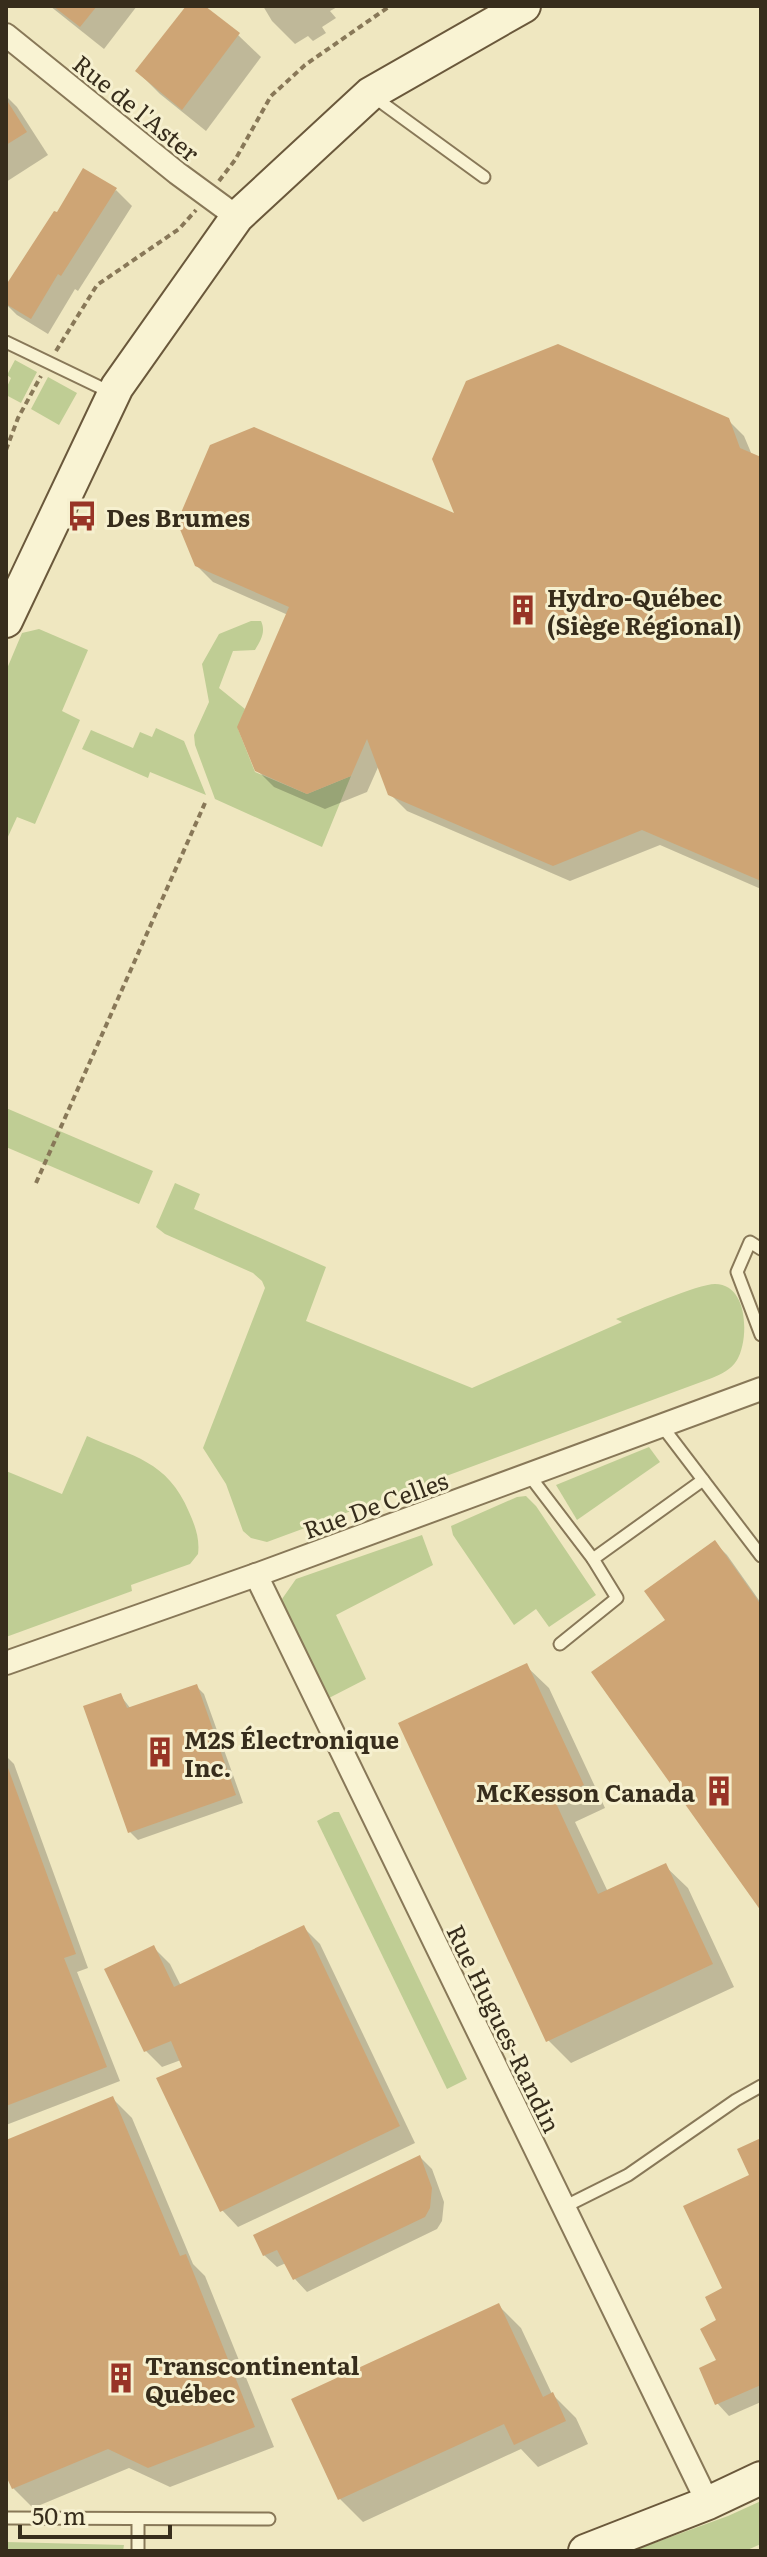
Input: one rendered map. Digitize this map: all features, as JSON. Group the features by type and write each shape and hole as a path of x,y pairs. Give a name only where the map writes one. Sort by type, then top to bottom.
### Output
{"main road":[{"path":"9,604 114,394 237,217 370,94 524,6"},
{"path":"585,2551 708,2503 761,2478"}],"street":[{"name":"Rue de l'Aster","path":"6,35 237,217"},
{"name":"Rue De Celles","path":"6,1663 256,1575 761,1389"},
{"name":"Rue Hugues-Randin","path":"256,1575 708,2503"}],"lane":[{"path":"370,94 484,177"},
{"path":"6,342 114,394"},
{"path":"761,1249 750,1242 737,1272 761,1335"},
{"path":"662,1426 760,1552"},
{"path":"529,1475 593,1559 617,1598 560,1644"},
{"path":"593,1559 703,1480"},
{"path":"564,2207 628,2175 761,2086"},
{"path":"6,2518 269,2519"},
{"path":"138,2519 138,2551"}],"path":[{"path":"6,450 18,418 48,363 97,285 179,229 235,160 271,96 305,65 390,6"},
{"path":"36,1183 205,803"}],"green space":[{"path":"15,360 37,372 21,403 6,395 11,378 7,375"},
{"path":"48,377 77,393 59,425 31,409"},
{"path":"251,621 261,621 261,639 255,650 233,651 219,688 245,709 238,729 255,772 307,794 351,776 322,847 215,799 195,745 194,735 209,702 202,664 219,634"},
{"path":"39,629 88,650 62,711 80,720 35,824 17,817 6,841 6,671 22,633"},
{"path":"156,728 184,741 206,795 150,772 148,778 82,749 91,730 133,748 140,732 152,737"},
{"path":"6,1108 153,1171 139,1204 6,1147"},
{"path":"175,1183 200,1194 194,1209 326,1267 306,1321 472,1388 622,1322 616,1319 707,1285 726,1286 740,1303 744,1327 741,1351 732,1366 712,1378 267,1542 251,1538 243,1531 226,1484 203,1448 265,1288 253,1273 165,1234 156,1227"},
{"path":"87,1436 147,1462 170,1481 193,1522 198,1538 198,1554 190,1564 131,1585 132,1591 6,1637 6,1471 62,1494"},
{"path":"649,1447 660,1462 577,1520 556,1485"},
{"path":"526,1496 596,1595 549,1627 536,1609 514,1625 453,1535 451,1526 517,1497"},
{"path":"422,1535 433,1565 336,1615 366,1679 329,1698 282,1599 296,1579"},
{"path":"339,1812 467,2079 447,2089 317,1821"},
{"path":"761,2501 761,2544 745,2551 632,2551 728,2516"},
{"path":"6,2542 124,2545 123,2551 6,2551"}],"building":[{"path":"53,6 97,6 80,27"},
{"path":"186,6 205,6 240,33 182,110 135,71"},
{"path":"6,99 27,132 6,145"},
{"path":"83,168 117,188 31,319 6,304 6,285 54,211 57,212"},
{"name":"Hydro-Québec (Siège Régional)","path":"558,344 729,418 740,448 761,457 761,881 642,830 553,866 388,795 367,739 351,776 307,794 255,771 237,727 289,607 195,566 177,522 210,445 254,427 454,513 432,459 466,381"},
{"name":"McKesson Canada","path":"715,1540 761,1605 761,1911 591,1672 665,1620 644,1591"},
{"path":"527,1663 584,1785 554,1799 598,1894 666,1863 713,1964 546,2042 398,1723"},
{"name":"M2S Électronique Inc.","path":"197,1684 236,1795 128,1833 83,1706 121,1693 127,1708"},
{"path":"8,1768 76,1954 64,1958 107,2067 6,2106"},
{"path":"304,1925 400,2126 220,2212 156,2078 182,2067 171,2041 144,2052 104,1969 154,1945 174,1987"},
{"path":"113,2096 180,2256 186,2254 255,2427 148,2468 108,2449 12,2489 6,2476 6,2140"},
{"path":"761,2138 761,2385 715,2405 699,2368 716,2360 700,2329 716,2320 705,2297 722,2288 683,2206 749,2175 737,2149"},
{"path":"420,2155 432,2188 430,2208 425,2217 293,2280 277,2250 263,2256 253,2235"},
{"path":"499,2303 543,2397 553,2392 566,2421 514,2445 504,2424 338,2500 291,2399"}],"place":[{"name":"Des Brumes","path":"82,516"},
{"name":"Hydro-Québec (Siège Régional)","path":"523,610"},
{"name":"M2S Électronique Inc.","path":"160,1752"},
{"name":"McKesson Canada","path":"719,1791"},
{"name":"Transcontinental Québec","path":"121,2378"}]}
